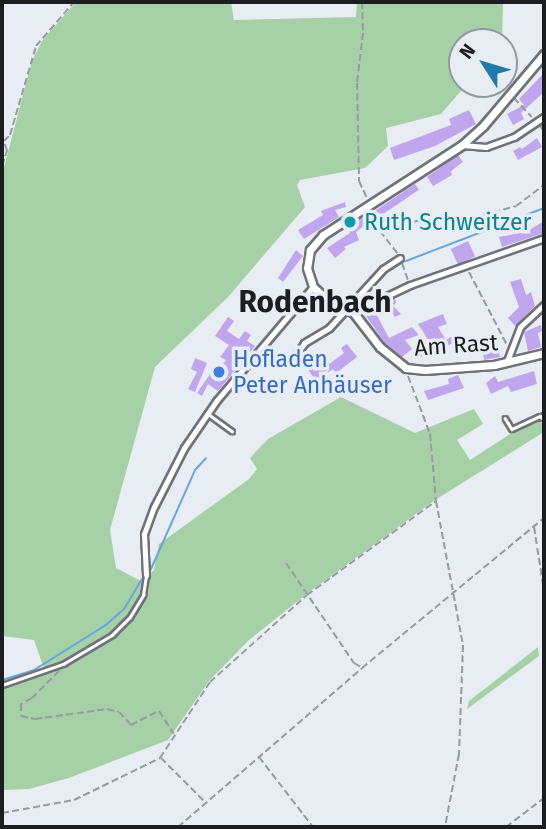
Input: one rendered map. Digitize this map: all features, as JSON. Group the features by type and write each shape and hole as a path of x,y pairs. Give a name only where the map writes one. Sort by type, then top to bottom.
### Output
{"street":[{"path":"146,575 145,534 154,507 184,447 207,413 293,307 313,287 307,268 310,250 323,235 463,145 544,54"},
{"path":"463,145 486,147 514,137 544,117"},
{"path":"350,310 410,285 544,238"},
{"path":"290,364 304,343 330,328 350,310 383,269 400,258"},
{"name":"Am Rast","path":"313,287 330,301 350,310 380,347 406,368 446,369 544,353"},
{"path":"508,361 520,327 544,305"}],"lane":[{"path":"207,413 232,431"},
{"path":"505,418 512,429 535,415 543,416"},
{"path":"2,685 63,664 113,635 130,617 143,595 146,575"}],"path":[{"path":"2,166 7,151 3,141 10,135 36,46 74,2"},
{"path":"362,2 363,33 357,83 359,181 380,231 400,258 410,285"},
{"path":"515,98 533,117"},
{"path":"539,125 544,131"},
{"path":"380,231 449,213 454,220 516,206 544,185"},
{"path":"466,265 511,349"},
{"path":"406,368 430,433 436,501 454,591 464,665 459,754 445,827"},
{"path":"2,813 74,800 160,758 210,682 307,595 436,501"},
{"path":"178,827 362,668 544,518"},
{"path":"534,526 544,591"},
{"path":"286,563 354,663 362,668"},
{"path":"63,664 56,677 21,704 21,716 35,719 107,709 119,712 131,725 159,711 174,735"},
{"path":"259,757 313,827"},
{"path":"160,758 206,803"},
{"path":"506,827 544,797"}],"green space":[{"path":"76,2 231,2 234,20 356,17 357,2 503,2 502,28 448,28 448,98 455,98 441,114 386,128 388,146 365,168 300,180 297,185 305,207 228,297 155,367 110,530 116,568 141,581 154,570 159,544 249,479 257,469 250,458 268,439 341,397 415,433 474,409 483,424 457,440 470,460 536,417 544,426 544,432 435,500 249,640 209,681 168,740 69,778 29,789 2,790 2,685 45,671 34,640 2,636 2,175 32,61 42,41"},
{"path":"538,647 539,656 467,709 469,701"}],"building":[{"path":"544,73 544,92 521,113 524,119 513,125 507,114 524,105 519,99"},
{"path":"469,110 476,124 435,146 394,160 390,148 451,125 449,119"},
{"path":"537,138 542,147 518,160 513,151 520,147 522,149"},
{"path":"458,155 463,162 451,171 452,175 433,186 427,177"},
{"path":"415,184 419,190 379,217 375,211"},
{"path":"345,202 346,207 335,210 339,217 304,239 298,230 323,215 321,211"},
{"path":"362,217 366,224 356,232 359,240 344,247 346,249 335,258 327,248 350,233 348,228"},
{"path":"544,221 544,233 502,247 499,237 526,232"},
{"path":"468,241 475,256 458,264 451,249"},
{"path":"296,250 303,256 283,282 278,278"},
{"path":"521,279 526,295 531,292 535,306 515,326 508,318 519,307 510,282"},
{"path":"395,298 396,303 393,306 401,314 395,317 387,307 376,314 389,338 412,327 419,335 405,340 412,349 402,357 385,343 364,313"},
{"path":"443,314 447,324 438,327 446,340 454,335 457,340 432,356 429,351 418,359 413,352 429,341 418,324"},
{"path":"228,317 234,321 227,331 239,339 245,331 251,335 247,341 255,346 218,391 208,384 202,396 197,393 215,367 219,370 226,360 220,357 229,345 215,336"},
{"path":"541,325 542,331 538,333 541,347 528,351 524,332"},
{"path":"495,333 500,357 484,360 483,352 490,351 485,337"},
{"path":"347,344 357,357 336,373 333,369 316,381 307,368 319,359 325,367 344,353 341,348"},
{"path":"195,358 207,363 195,392 188,389 197,372 191,369"},
{"path":"534,371 537,384 511,392 508,386 491,394 486,383 495,376 498,382"},
{"path":"458,375 464,388 428,400 424,391 449,384 448,379"}],"waterway":[{"path":"406,261 544,208"},
{"path":"393,265 399,262"},
{"path":"151,569 195,470 206,458"},
{"path":"2,680 34,670 106,625 124,609 142,579"}],"place":[{"name":"Ruth Schweitzer","path":"350,222"},
{"name":"Hofladen Peter Anhäuser","path":"219,372"}],"district":[{"name":"Rodenbach","path":"315,302"}]}
